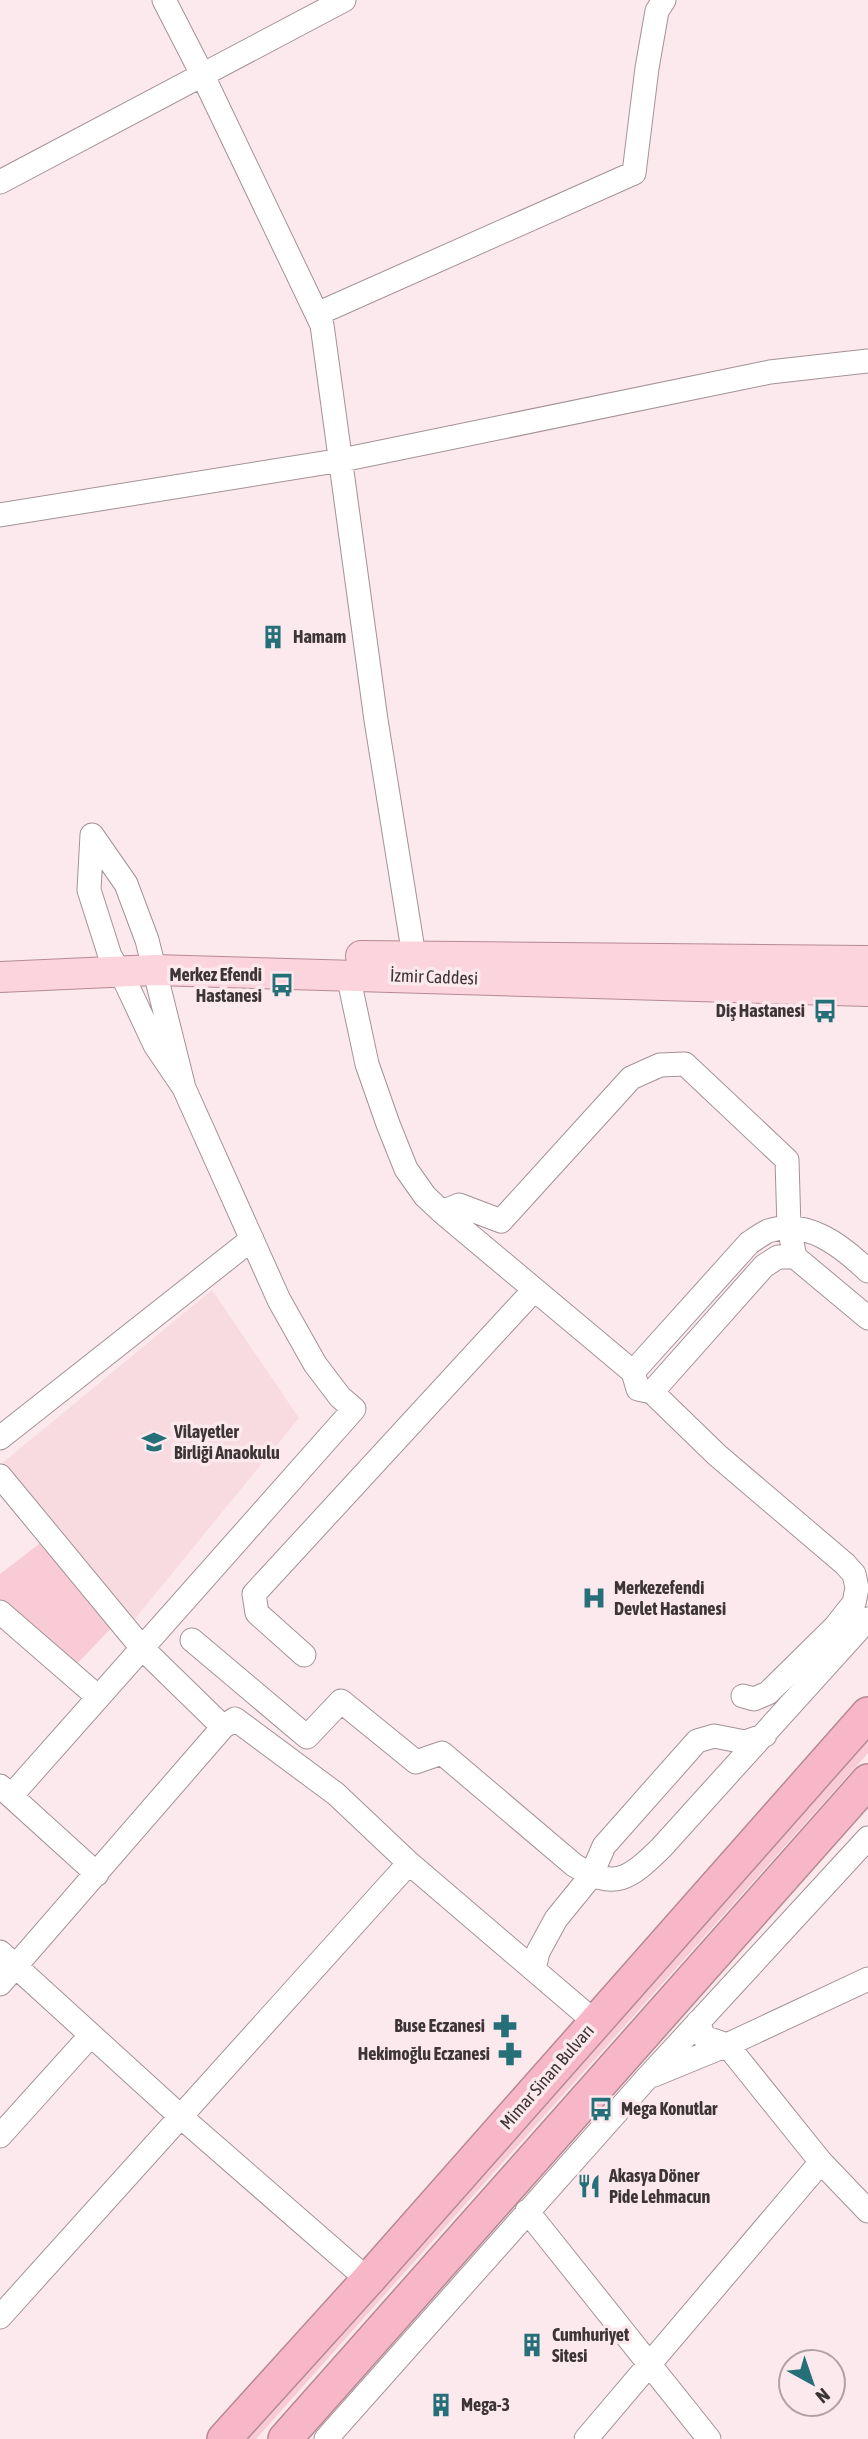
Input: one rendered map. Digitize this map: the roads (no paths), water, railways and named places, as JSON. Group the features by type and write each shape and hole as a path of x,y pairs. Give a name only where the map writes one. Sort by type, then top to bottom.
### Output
{"highway":[{"path":"811,1777 868,1704"},
{"name":"Mimar Sinan Bulvarı","path":"224,2439 868,1714"},
{"path":"285,2439 865,1784"}],"main road":[{"name":"İzmir Caddesi","path":"348,966 414,956 868,961"},
{"name":"İzmir Caddesi","path":"0,961 348,966 868,991"},
{"name":"İzmir Caddesi","path":"0,977 114,963"}],"street":[{"path":"164,0 322,325 376,720 414,956"},
{"path":"0,182 344,0"},
{"path":"317,314 634,173 649,57 657,11 663,0"},
{"path":"0,515 342,460 770,372 868,361"},
{"path":"97,1874 6,1791 98,1697 354,1409 315,1364 279,1300 184,1088 155,1045 114,963 89,890 92,835 126,884 153,963 184,1088"},
{"path":"348,966 367,1064 406,1169 425,1196 633,1372 638,1389 652,1392 717,1455 854,1574 858,1588 853,1603 835,1626 768,1692 754,1699 743,1696"},
{"path":"442,1212 459,1205 501,1221 631,1078 660,1065 685,1064 788,1160 789,1228 795,1256 868,1318"},
{"path":"633,1372 749,1243 768,1232 789,1228 821,1234 849,1253 868,1271"},
{"path":"0,1438 252,1239"},
{"path":"652,1392 764,1266 778,1257 795,1256"},
{"path":"303,1655 257,1613 254,1594 534,1290"},
{"path":"0,1476 142,1648 223,1727"},
{"path":"0,1612 98,1697"},
{"path":"192,1640 307,1737 341,1701 416,1762 442,1753 574,1865 591,1876 614,1881 639,1870 868,1619"},
{"path":"0,1984 8,1959 97,1874 223,1727 236,1719 336,1794 409,1863 595,2022"},
{"path":"534,1969 538,1952 556,1919 591,1876 604,1846 696,1741 713,1736 745,1742 765,1735"},
{"path":"326,2439 527,2211 868,1838"},
{"path":"0,2317 409,1863"},
{"path":"8,1959 180,2116 368,2280"},
{"path":"647,2078 727,2045 868,1979"},
{"path":"698,2022 704,2036 727,2045 821,2162 868,2211"},
{"path":"0,2136 91,2035"},
{"path":"586,2439 821,2162"},
{"path":"527,2211 709,2439"}],"place":[{"name":"Hamam","path":"273,637"},
{"name":"Merkez Efendi Hastanesi","path":"282,985"},
{"name":"Diş Hastanesi","path":"825,1011"},
{"name":"Vilayetler Birliği Anaokulu","path":"154,1442"},
{"name":"Merkezefendi Devlet Hastanesi","path":"594,1598"},
{"name":"Buse Eczanesi","path":"505,2026"},
{"name":"Hekimoğlu Eczanesi","path":"510,2054"},
{"name":"Mega Konutlar","path":"601,2109"},
{"name":"Akasya Döner Pide Lehmacun","path":"589,2186"},
{"name":"Cumhuriyet Sitesi","path":"532,2345"},
{"name":"Mega-3","path":"441,2405"}]}
